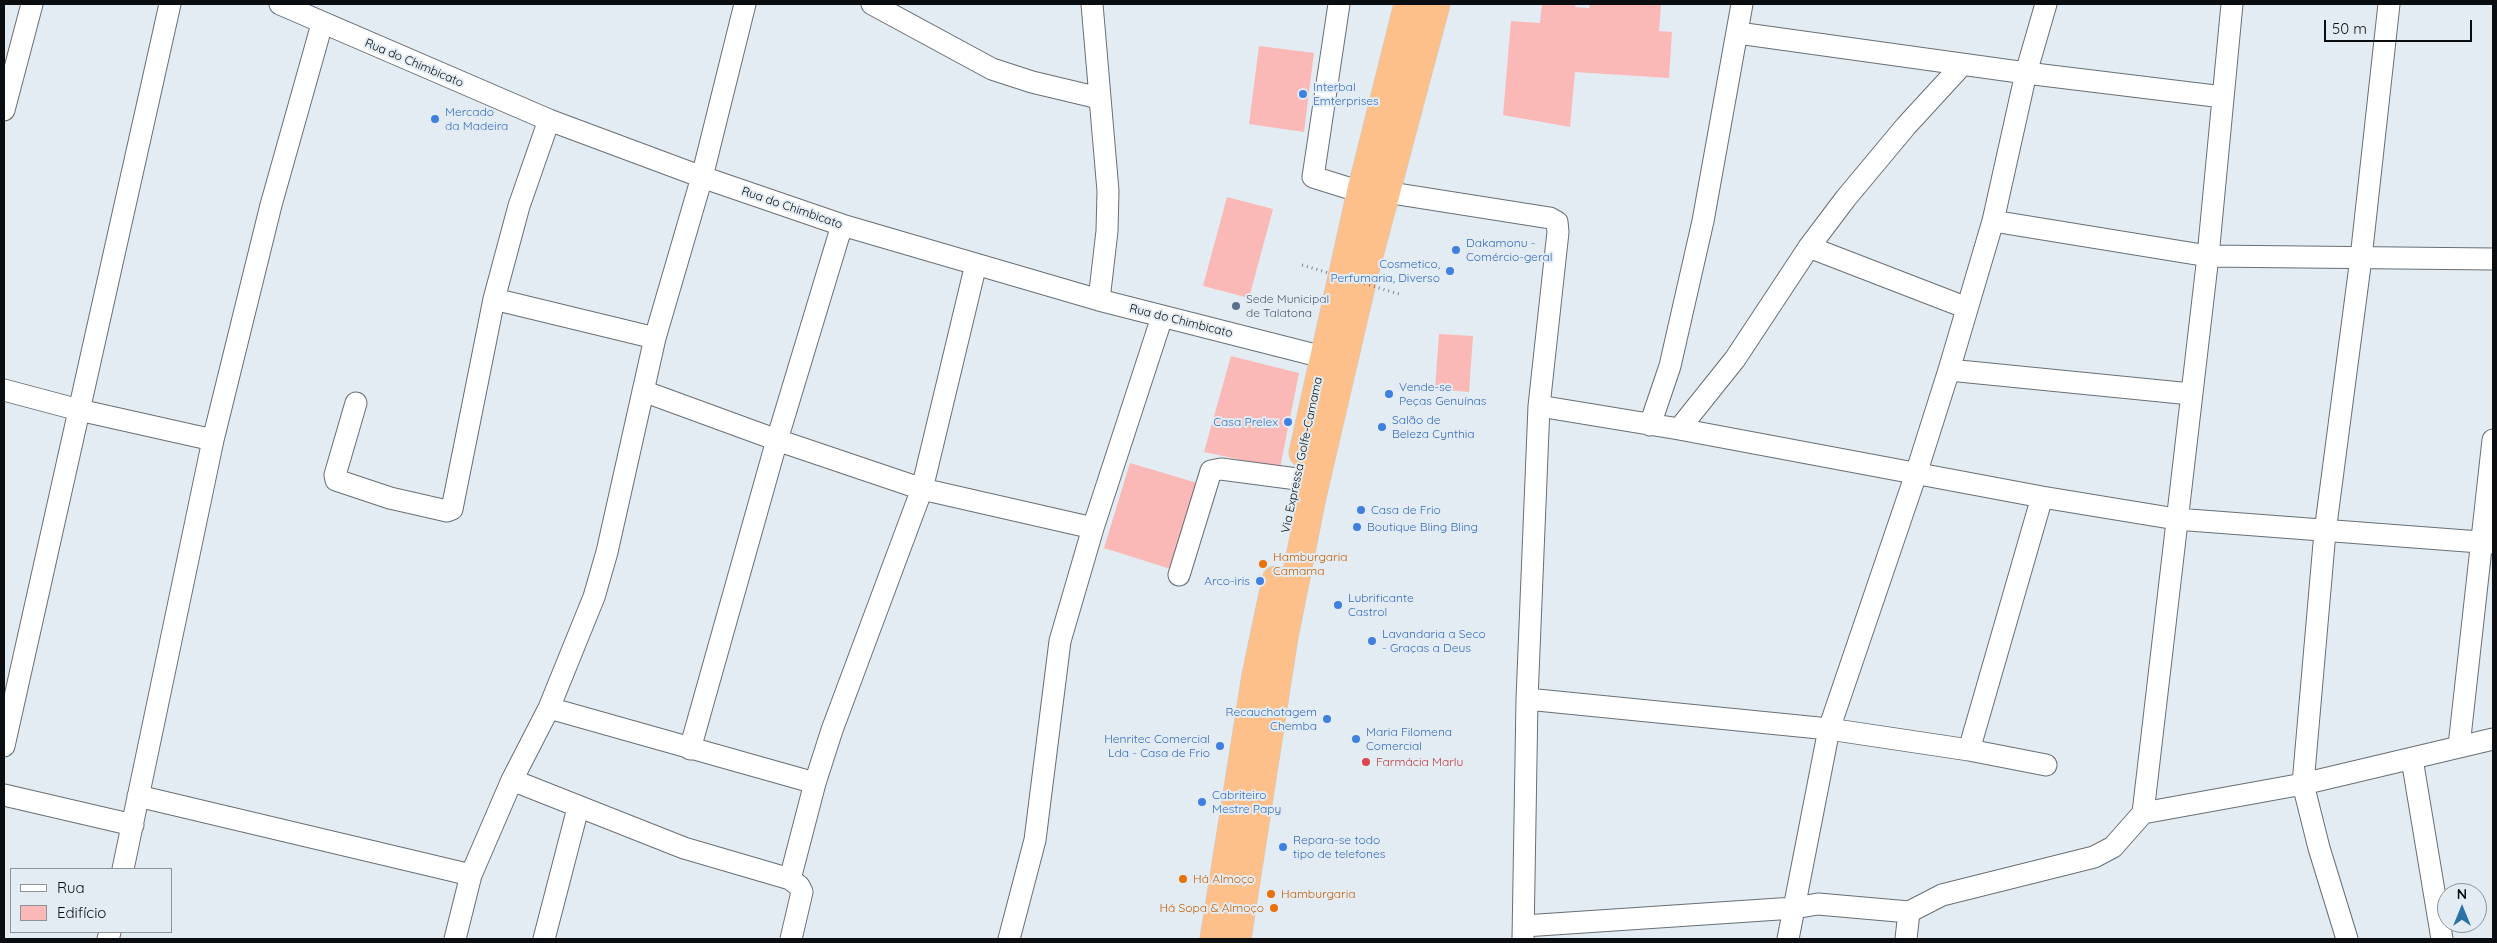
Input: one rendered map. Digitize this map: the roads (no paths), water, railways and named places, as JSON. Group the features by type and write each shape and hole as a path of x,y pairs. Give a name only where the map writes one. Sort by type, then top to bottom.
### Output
{"highway":[{"name":"Via Expressa Golfe-Camama","path":"1237,939 1284,637 1326,435 1408,4"},
{"name":"Via Expressa Golfe-Camama","path":"1214,939 1256,675 1323,357 1373,192 1436,4"}],"street":[{"path":"4,110 32,4"},
{"path":"4,746 170,4"},
{"name":"Rua do Chimbicato","path":"280,4 322,24 549,120 702,177 842,225 1099,300 1323,357"},
{"path":"455,939 471,875 512,780 549,708 594,597 607,552 655,338 702,177 746,4"},
{"path":"872,4 992,69 1032,82 1099,98"},
{"path":"1092,4 1108,191 1107,231 1099,300"},
{"path":"1339,4 1313,177 1373,192 1550,218 1557,222 1558,232 1539,406 1527,699 1524,933 1794,908 1818,904 1909,912 1942,895 2094,857 2113,847 2142,813 2208,256 2232,4"},
{"path":"1650,425 1675,347 1703,221 1742,4"},
{"path":"1788,939 1828,729 1916,474 1949,370 1992,221 2026,73 2046,4"},
{"path":"2346,939 2319,848 2303,784 2325,532 2361,258 2389,4"},
{"path":"123,868 213,440 271,204 322,24"},
{"path":"1738,33 2026,73 2223,97"},
{"path":"1679,429 1736,359 1809,247 1900,134 1963,64"},
{"path":"356,404 335,475 336,480 390,498 450,511 452,509 494,299 519,206 549,120"},
{"path":"1992,221 2208,256 2493,259"},
{"path":"690,749 777,440 842,225"},
{"path":"1809,247 1967,308"},
{"path":"790,879 815,783 832,730 922,489 976,264"},
{"path":"494,299 655,338"},
{"path":"1009,939 1035,840 1060,641 1094,528 1162,317"},
{"path":"1949,370 2191,394"},
{"path":"4,390 79,410 213,440"},
{"path":"643,391 777,440 922,489 1094,528"},
{"path":"1539,406 1679,429 2042,497 2176,519 2325,532 2487,542"},
{"path":"2460,746 2487,542 2493,440"},
{"path":"1179,575 1211,471 1221,469 1297,479"},
{"path":"1969,750 2042,497"},
{"path":"1527,699 1828,729 1969,750 2046,765"},
{"path":"549,708 815,783"},
{"path":"2142,813 2303,784 2493,739"},
{"path":"2412,759 2442,939"},
{"path":"512,780 578,808 684,848 790,879 799,886 802,892 791,939"},
{"path":"4,795 133,825"},
{"path":"138,796 471,875"},
{"path":"549,938 578,808"},
{"path":"1906,939 1909,912"}],"place":[{"name":"Interbal Emterprises","path":"1303,94"},
{"name":"Mercado da Madeira","path":"435,119"},
{"name":"Dakamonu - Comércio-geral","path":"1456,250"},
{"name":"Cosmetico, Perfumaria, Diverso","path":"1450,271"},
{"name":"Sede Municipal de Talatona","path":"1236,306"},
{"name":"Vende-se Peças Genuínas","path":"1389,394"},
{"name":"Casa Prelex","path":"1288,422"},
{"name":"Salão de Beleza Cynthia","path":"1382,427"},
{"name":"Casa de Frio","path":"1361,510"},
{"name":"Boutique Bling Bling","path":"1357,527"},
{"name":"Hamburgaria Camama","path":"1263,564"},
{"name":"Arco-iris","path":"1260,581"},
{"name":"Lubrificante Castrol","path":"1338,605"},
{"name":"Lavandaria a Seco - Graças a Deus","path":"1372,641"},
{"name":"Recauchotagem Chemba","path":"1327,719"},
{"name":"Maria Filomena Comercial","path":"1356,739"},
{"name":"Henritec Comercial Lda - Casa de Frio","path":"1220,746"},
{"name":"Farmácia Marlu","path":"1366,762"},
{"name":"Cabriteiro Mestre Papy","path":"1202,802"},
{"name":"Repara-se todo tipo de telefones","path":"1283,847"},
{"name":"Há Almoço","path":"1183,879"},
{"name":"Hamburgaria","path":"1271,894"},
{"name":"Há Sopa & Almoço","path":"1274,908"}]}
